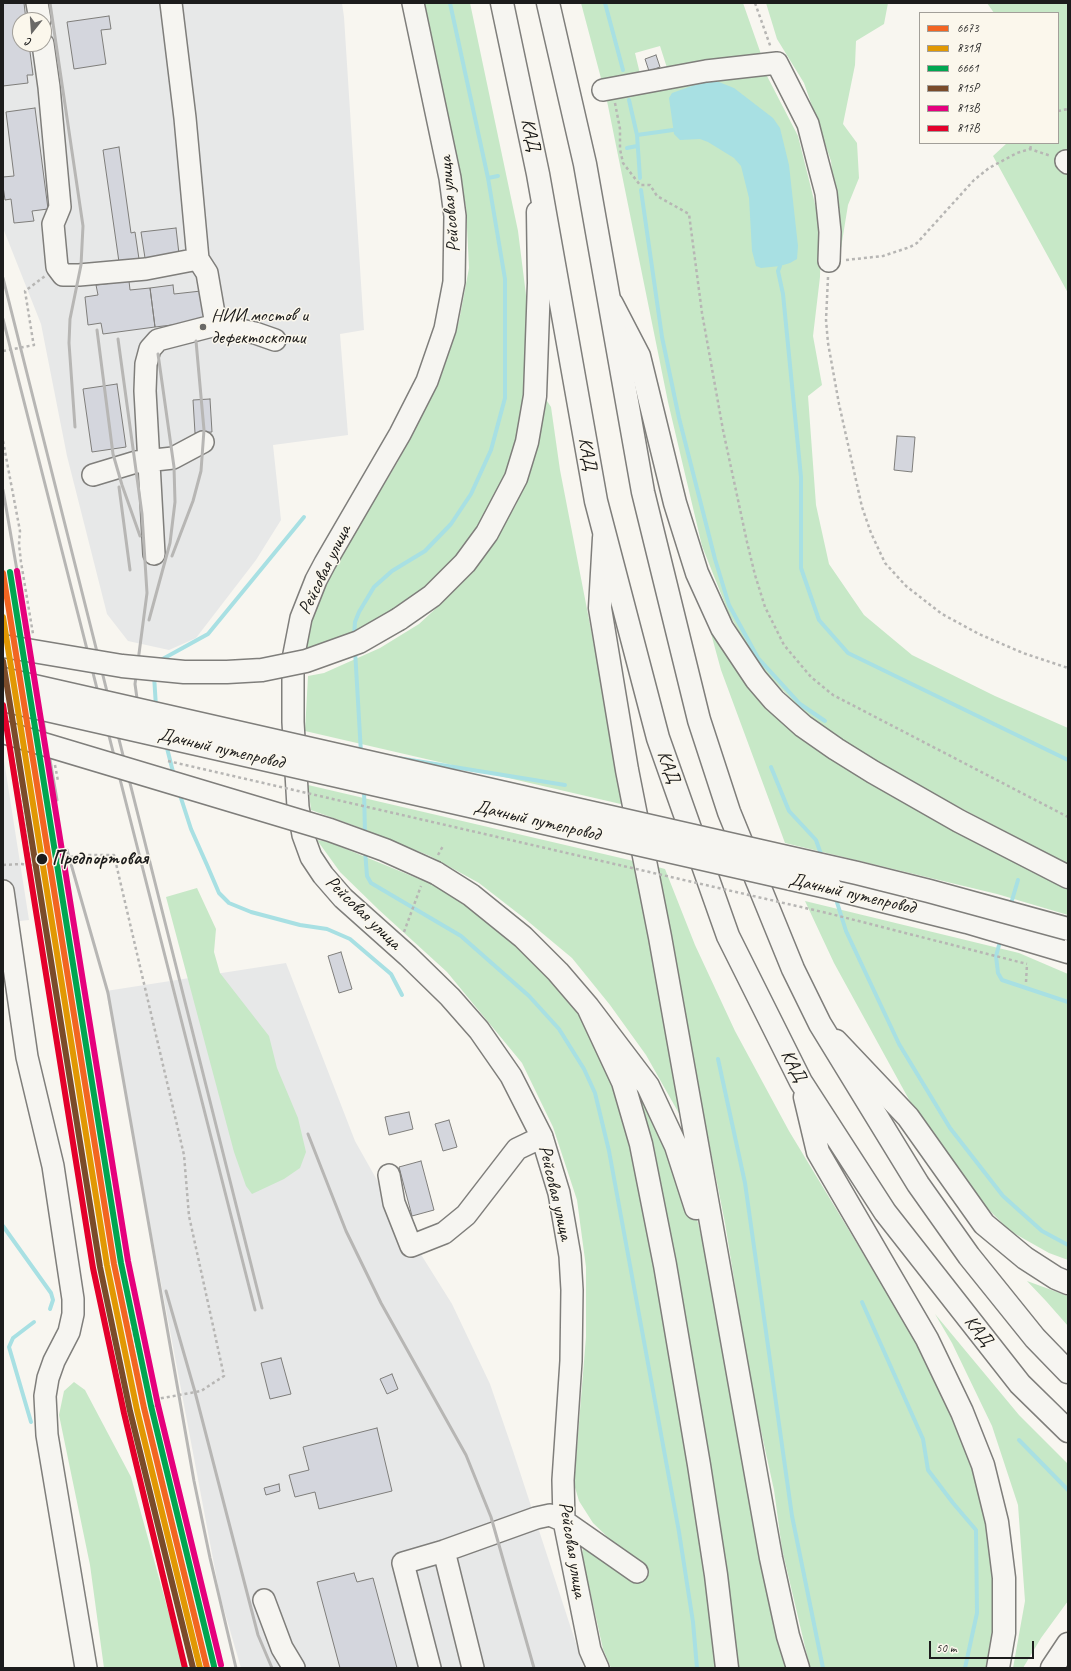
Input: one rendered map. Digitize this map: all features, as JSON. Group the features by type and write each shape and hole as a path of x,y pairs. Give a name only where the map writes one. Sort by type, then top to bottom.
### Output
{"main road":[{"name":"КАД","path":"502,3 538,174 593,486 604,533 658,738 728,936 801,1082 885,1212 1020,1384 1068,1431"},
{"path":"548,3 585,164 643,492 699,720 729,812 793,969 820,1024 918,1184 969,1256 1035,1338 1068,1372"},
{"path":"3,646 122,666 184,672 262,670 306,661 359,642 399,619 432,596 465,564 483,539 504,504 516,478 525,450 535,396 539,283 538,174"},
{"path":"609,297 639,356 676,502 697,573 722,628 756,679 774,700 803,726 836,749 873,772 960,821 1068,877"},
{"path":"604,533 600,608 627,770 660,937 771,1558 788,1636 798,1668"},
{"name":"Дачный путепровод","path":"3,679 929,890 1068,929"},
{"name":"Дачный путепровод","path":"3,700 831,888 1008,934 1068,952"},
{"path":"7,740 330,830 385,850 436,873 471,895 523,937 558,972 588,1007 648,1086 676,1146 721,1282"},
{"path":"1008,934 1068,957"},
{"path":"588,1007 623,1082 642,1144 665,1265 699,1465 716,1575 727,1668"},
{"path":"820,1024 908,1117 984,1224 1025,1258 1056,1278 1068,1283"},
{"path":"801,1082 818,1152 927,1339 962,1412 983,1464 997,1522 1004,1578 1004,1633 998,1668"},
{"path":"1052,1668 1068,1644"}],"street":[{"path":"171,3 185,118 198,259 207,273 216,325"},
{"name":"Рейсовая улица","path":"413,3 450,178 455,216 454,282 445,329 427,381 400,434 325,563 316,580 301,618 293,659 293,722 298,807 303,835 311,857 323,875 343,898 408,956 450,997 479,1030 518,1088 542,1137 559,1193 570,1256 572,1290 571,1361 563,1480 564,1521 590,1650 598,1668"},
{"path":"44,52 49,87 60,207 53,224 57,267 63,275 79,275 146,269 198,259"},
{"path":"607,89 706,71 777,63 808,124 826,194 830,232 828,261"},
{"path":"154,554 145,391 146,364 150,349 158,340 216,325 255,333 275,340"},
{"path":"94,475 136,462 173,458 203,442"},
{"path":"3,891 7,944 27,1057 53,1166 73,1299 74,1314 69,1332 54,1361 48,1378 45,1396 47,1435 86,1668"},
{"path":"389,1175 394,1202 411,1246 444,1233 466,1216 517,1149 542,1137"},
{"path":"430,1668 403,1563 444,1551 536,1518 550,1515 564,1521 637,1572"},
{"path":"444,1551 473,1668"},
{"path":"264,1600 282,1648 294,1668"}],"path":[{"path":"755,3 777,63"},
{"path":"607,89 620,129 620,150 623,163 640,185 650,185 657,196 689,214 702,313 723,430 747,542 765,607 784,645 811,677 833,694 1068,817"},
{"path":"1030,149 1032,144"},
{"path":"1067,162 1030,149 1017,153 989,168 974,180 917,243 883,256 828,261 826,320 828,343 839,404 862,507 871,533 885,563 906,586 942,614 979,634 1023,653 1068,668"},
{"path":"3,351 34,345 24,297 25,291 57,267"},
{"path":"3,441 20,531 19,544 21,562 34,640"},
{"path":"7,740 30,866"},
{"path":"54,758 58,781"},
{"path":"161,760 767,899 1028,964 1026,982"},
{"path":"84,854 114,855 184,1155 189,1216 224,1376 200,1391 157,1399 155,1409 152,1410 134,1335 121,1263 56,863 56,859 84,854"},
{"path":"3,865 22,864 30,866 56,863"},
{"path":"411,913 419,892"}],"shaded area":[{"name":"НИИ мостов и дефектоскопии","path":"3,3 342,3 364,330 340,334 348,435 273,445 281,520 256,560 196,638 169,650 128,641 107,614 67,456 41,324 3,228"},
{"path":"3,754 29,920 3,923"},
{"path":"286,963 355,1141 400,1221 452,1304 490,1384 584,1668 241,1668 220,1596 106,991"}],"green space":[{"path":"423,3 470,3 518,231 528,311 523,430 500,497 444,577 367,630 304,652 313,613 340,557 397,463 441,376 459,321 469,268 466,207"},
{"path":"581,3 743,3 762,57 668,71 660,46 635,53 641,78 602,82"},
{"path":"766,3 888,3 884,24 856,41 855,65 843,124 857,143 859,178 848,205 840,254 831,161 804,83 777,39"},
{"path":"987,3 1068,3 1068,293 993,156 1006,144 1059,144 1059,12 993,12"},
{"path":"767,76 798,136 821,228 820,277 813,336 822,385 808,396 816,505 829,564 864,615 912,655 995,696 1068,728 1068,864 867,759 806,714 758,665 729,614 702,546 668,402 606,96 710,77"},
{"path":"547,401 551,407 560,470 625,805 305,731 308,676 324,673 380,648 419,624 444,601 482,560 516,505 539,434 541,402"},
{"path":"704,608 760,695 1009,856 1068,888 1068,915 997,894 785,843 721,670"},
{"path":"308,785 638,862 684,1115 681,1117 646,1055 610,1005 572,958 479,883 430,856 311,810"},
{"path":"317,840 329,842 419,879 433,882 467,901 516,942 551,979 578,1011 607,1054 634,1140 697,1513 717,1668 611,1668 603,1649 582,1555 583,1547 622,1551 593,1523 579,1501 574,1484 586,1337 586,1267 577,1200 553,1127 522,1063 447,972 340,872"},
{"path":"654,866 665,869 695,945 735,1031 789,1131 928,1361 958,1418 986,1516 993,1566 995,1614 986,1668 810,1668 782,1549 774,1490 751,1385 725,1223"},
{"path":"197,888 216,929 214,952 220,973 269,1036 277,1068 298,1118 306,1152 300,1168 284,1179 252,1194 246,1186 234,1152 166,897"},
{"path":"805,901 1019,953 1068,974 1068,1260 1049,1253 1010,1231 946,1167 834,963"},
{"path":"640,1091 679,1167 698,1223 718,1302 788,1668 737,1668 716,1525 661,1185 643,1115 639,1095"},
{"path":"1027,1281 1068,1296 1068,1326 1046,1301"},
{"path":"935,1314 1019,1415 1068,1464 1068,1601 1041,1638 1023,1668 1013,1668 1025,1601 1018,1505 992,1426 952,1343"},
{"path":"74,1382 85,1390 131,1477 184,1668 104,1668 90,1565 59,1415 64,1391"}],"water":[{"path":"706,81 719,82 734,88 773,118 780,128 789,165 798,246 797,259 790,263 780,266 761,268 756,266 752,251 749,198 741,166 734,158 708,142 700,139 680,140 674,134 669,98 672,93"}],"building":[{"path":"3,3 24,3 25,12 12,12 12,52 30,52 33,75 27,75 28,83 3,86"},
{"path":"109,16 111,29 101,30 106,64 74,69 67,22"},
{"path":"656,55 660,67 649,71 645,59"},
{"path":"35,108 48,209 32,211 34,221 14,223 11,199 5,200 3,186 3,177 14,176 6,112"},
{"path":"119,147 131,233 135,232 139,259 119,262 103,150"},
{"path":"176,228 179,254 145,258 141,232"},
{"path":"129,281 130,290 150,288 155,327 103,334 101,323 88,325 85,297 98,295 96,285"},
{"path":"173,285 174,294 201,291 205,321 155,327 150,288"},
{"path":"117,384 126,447 92,452 83,389"},
{"path":"210,399 212,432 195,433 193,400"},
{"path":"897,436 915,437 912,472 894,470"},
{"path":"341,952 352,989 339,993 328,956"},
{"path":"409,1112 413,1129 389,1135 385,1117"},
{"path":"449,1120 457,1147 443,1151 435,1124"},
{"path":"421,1161 434,1210 412,1216 399,1167"},
{"path":"281,1358 291,1394 270,1399 261,1363"},
{"path":"392,1374 398,1389 387,1394 380,1379"},
{"path":"377,1428 392,1491 319,1509 315,1492 295,1497 289,1475 309,1470 303,1447"},
{"path":"279,1484 280,1491 266,1495 264,1488"},
{"path":"354,1573 357,1582 373,1578 397,1668 340,1668 317,1582"}],"waterway":[{"path":"354,636 355,622 359,612 374,587 392,571 425,551 451,524 471,494 491,450 505,398 505,279 488,178 450,3"},
{"path":"605,3 623,70"},
{"path":"629,100 637,135 640,178"},
{"path":"637,135 673,130"},
{"path":"627,148 637,146"},
{"path":"488,178 498,176"},
{"path":"641,190 662,337 679,418 715,559 729,605 758,658 800,704 825,721"},
{"path":"780,266 778,271 783,294 801,477 801,568 819,620 848,653 1068,760"},
{"path":"159,661 208,634 304,517"},
{"path":"355,650 361,753"},
{"path":"154,675 156,707"},
{"path":"166,744 174,776"},
{"path":"392,757 565,785"},
{"path":"771,767 789,811 816,840 822,857"},
{"path":"364,788 365,835"},
{"path":"179,792 191,829 219,893 229,903 251,912 300,925 327,929 350,939 391,974 402,995"},
{"path":"365,850 367,876 371,883 461,936 529,996 559,1029 584,1069 595,1093 609,1151 679,1532 693,1622 697,1668"},
{"path":"1010,907 1018,880"},
{"path":"835,896 846,931 899,1044 950,1128 1003,1196 1042,1231 1068,1245"},
{"path":"1001,938 996,956 998,973 1002,980 1068,1002"},
{"path":"718,1059 745,1183 792,1516 823,1668"},
{"path":"3,1226 51,1293 53,1300 50,1309"},
{"path":"862,1302 923,1439 928,1470 976,1530 977,1613 965,1668"},
{"path":"31,1422 9,1347 13,1338 34,1322"},
{"path":"1019,1440 1068,1490"}],"railway":[{"path":"50,3 83,226 81,265 70,319 69,343 75,427"},
{"path":"3,278 262,1308"},
{"path":"3,319 255,1310"},
{"path":"97,330 113,454 140,536"},
{"path":"118,339 142,514 147,593 135,684 140,720"},
{"path":"172,556 193,501 201,471 204,430 196,341"},
{"path":"149,620 170,543 175,502 174,467 158,354"},
{"path":"119,487 130,570"},
{"path":"3,490 57,800"},
{"path":"67,850 108,993 194,1481 210,1558 236,1668"},
{"path":"308,1134 346,1231 381,1303 466,1455 491,1517 534,1668"},
{"path":"166,1291 195,1392 258,1635 272,1668"}],"transit line":[{"name":"813В","path":"17,571 128,1261 158,1405 221,1665"},
{"name":"6661","path":"10,572 121,1263 151,1406 214,1666"},
{"name":"6673","path":"3,573 114,1264 144,1408 207,1668"},
{"name":"831Я","path":"3,617 107,1265 137,1410 200,1668"},
{"name":"815Р","path":"3,661 100,1267 130,1411 193,1668"},
{"name":"817В","path":"3,705 93,1268 124,1413 185,1668"}],"place":[{"name":"НИИ мостов и дефектоскопии","path":"203,327"},
{"name":"Предпортовая","path":"42,859"}]}
